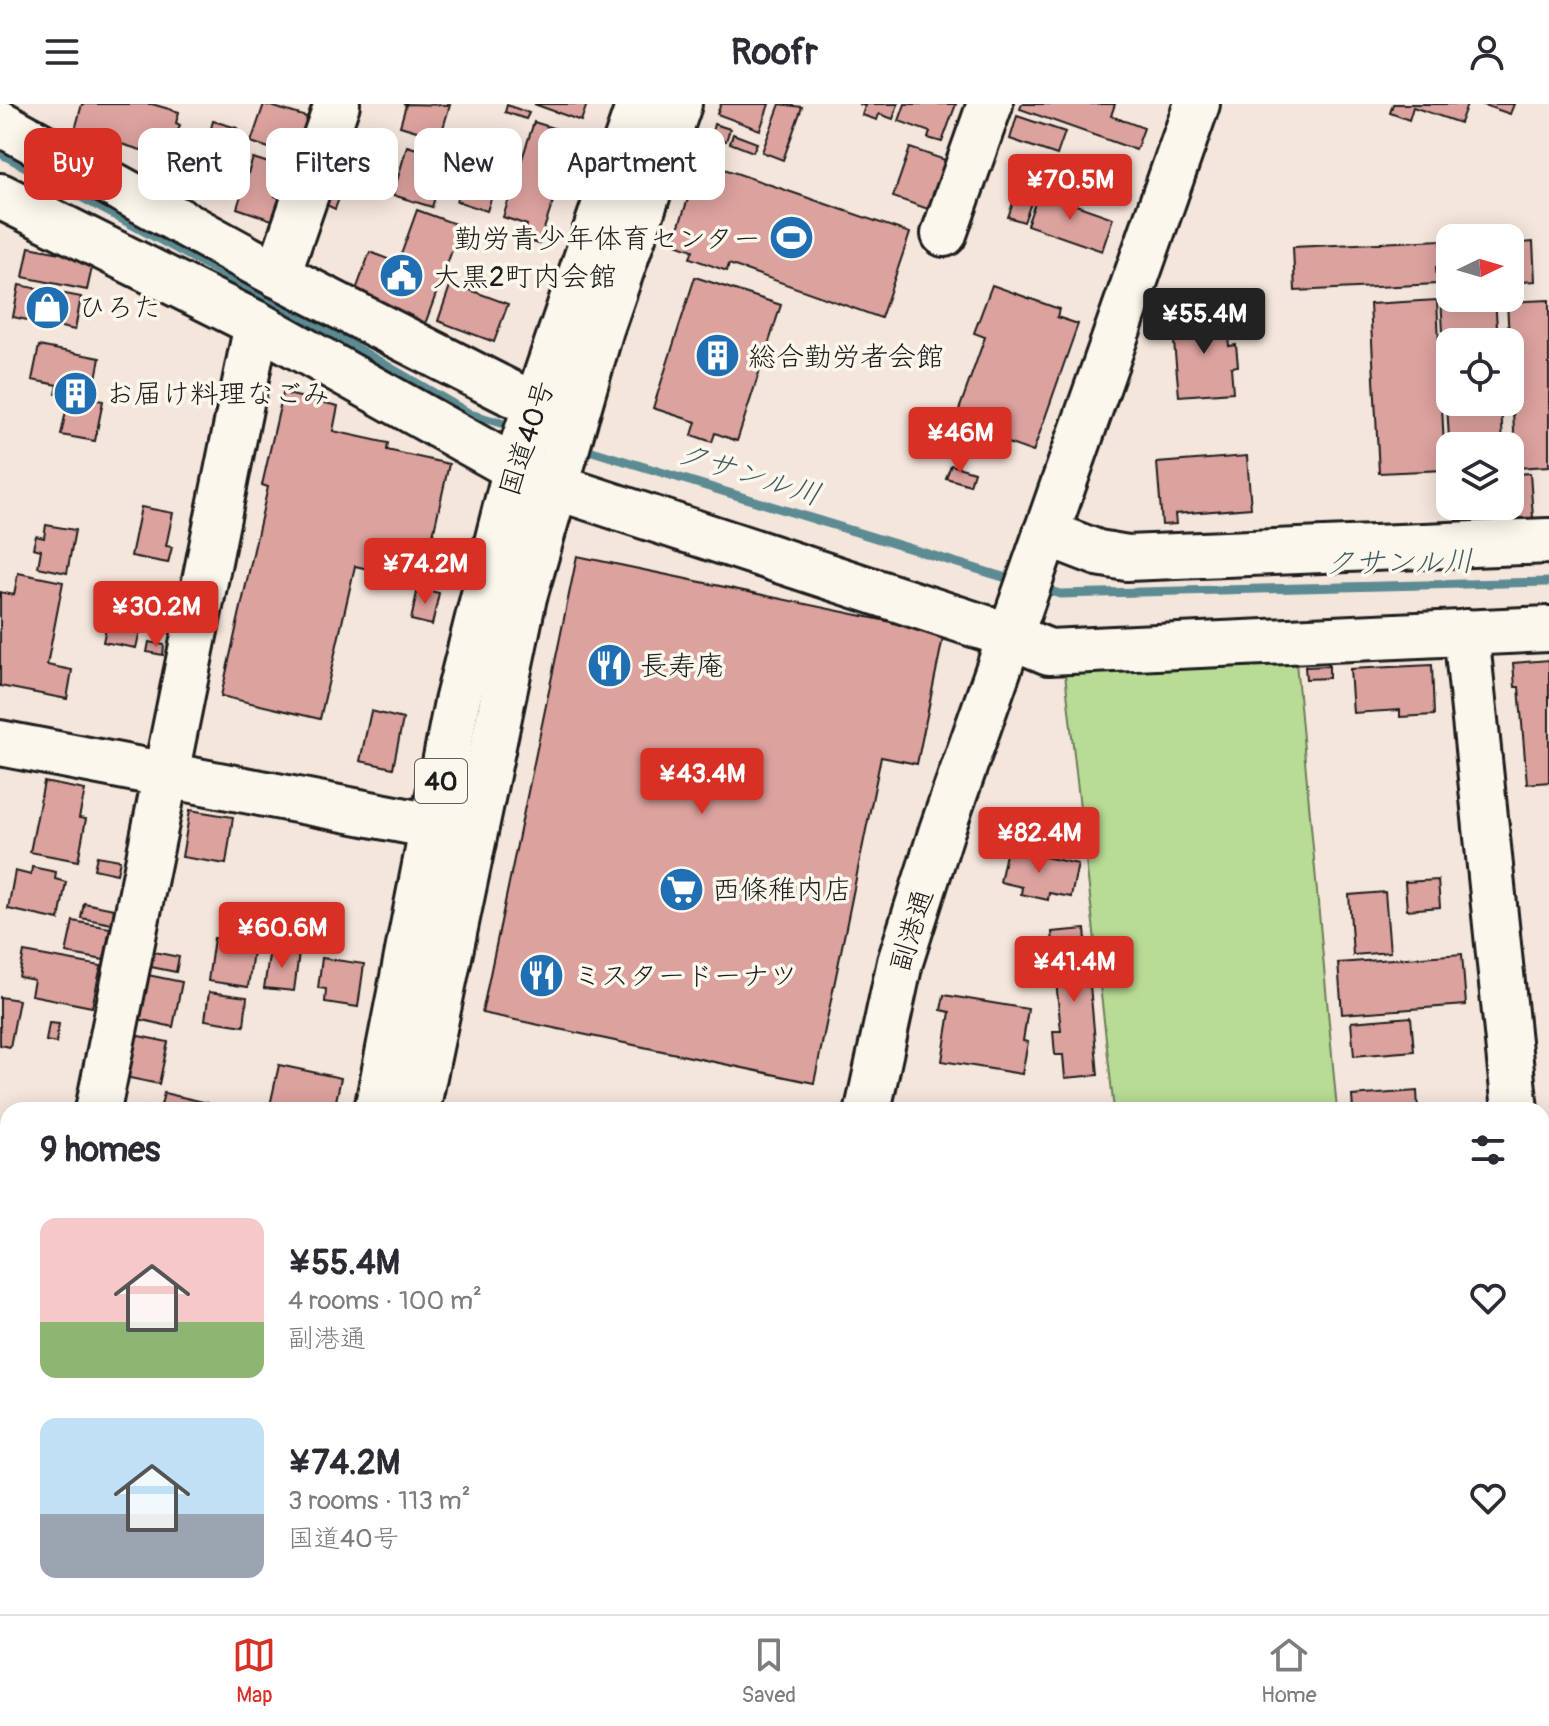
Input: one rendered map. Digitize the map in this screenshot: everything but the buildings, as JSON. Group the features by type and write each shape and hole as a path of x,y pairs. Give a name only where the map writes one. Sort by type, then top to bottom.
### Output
{"main road":[{"path":"278,275 337,104"},
{"name":"国道40号","path":"419,1102 524,597 545,446 639,104"},
{"name":"国道40号","path":"379,1102 475,624 632,236 679,104"},
{"path":"944,234 990,104"},
{"path":"1197,104 1043,543 1127,558 1549,541"},
{"path":"10,154 278,275 545,446"},
{"path":"10,154 257,324 545,446 1013,627 1049,652 1549,629"},
{"path":"100,1102 257,324"},
{"name":"副港通","path":"870,1102 900,962 942,830 1043,543"},
{"path":"1466,632 1514,1102"},
{"path":"0,743 474,834"}],"green space":[{"path":"1296,662 1336,1102 1113,1102 1065,674"}],"waterway":[{"name":"クサンル川","path":"0,153 306,319 470,414 515,427"},
{"name":"クサンル川","path":"579,447 1016,581"},
{"name":"クサンル川","path":"1038,587 1060,594 1549,582"}],"place":[{"name":"勤労青少年体育センター","path":"792,238"},
{"name":"大黒2町内会館","path":"402,276"},
{"name":"ひろた","path":"47,307"},
{"name":"総合勤労者会館","path":"717,356"},
{"name":"お届け料理なごみ","path":"75,393"},
{"name":"長寿庵","path":"609,665"},
{"name":"西條稚内店","path":"681,889"},
{"name":"ミスタードーナツ","path":"542,975"}]}
